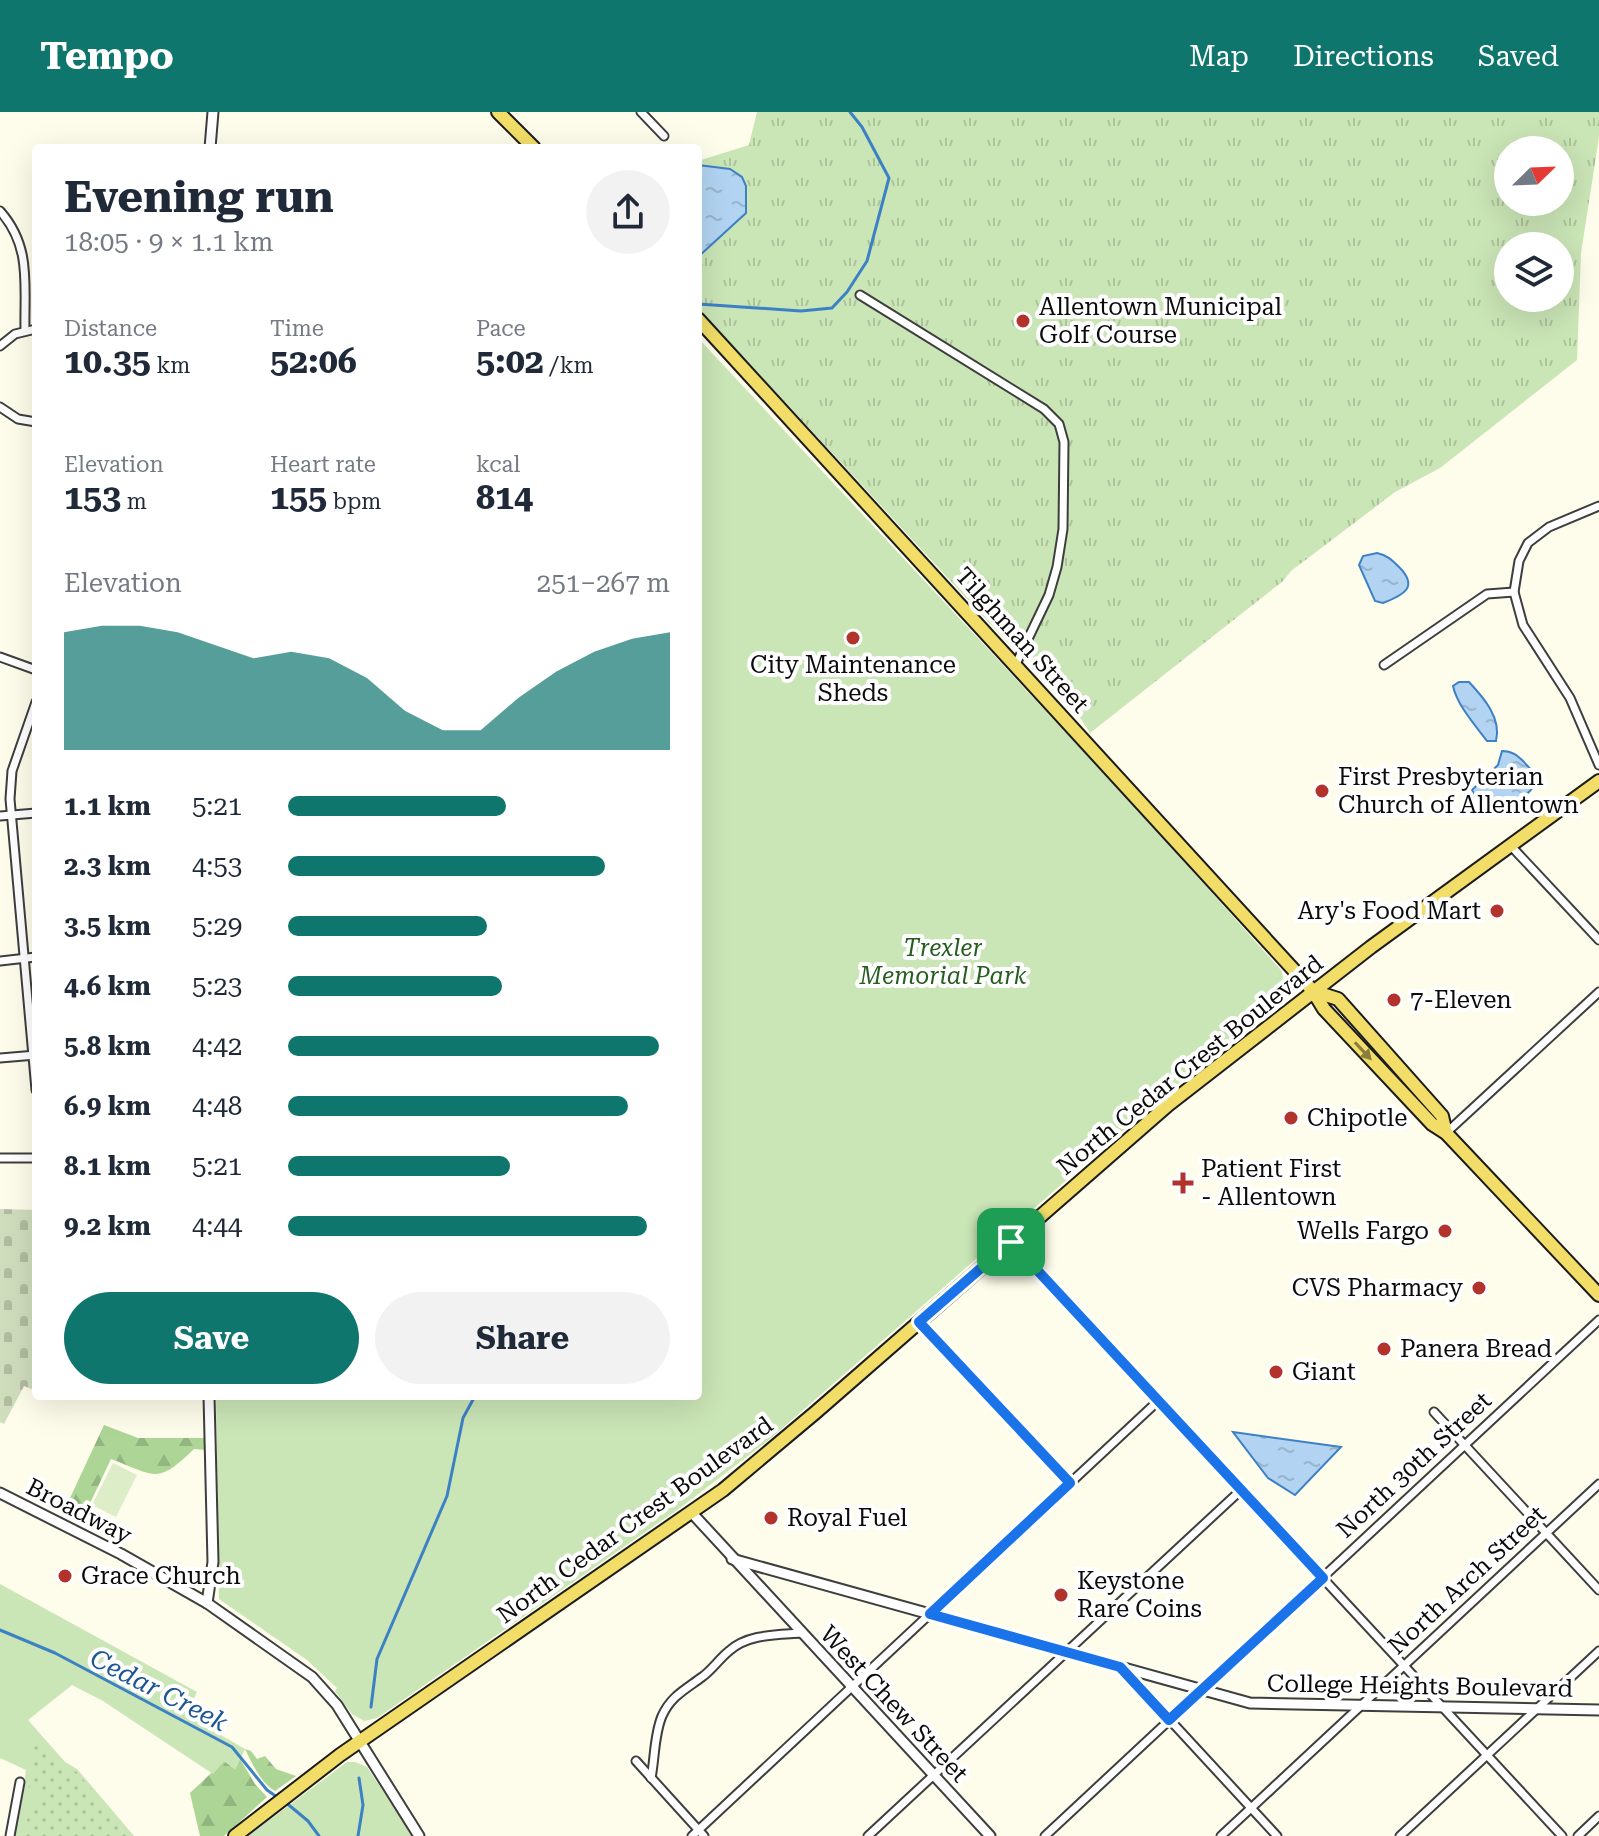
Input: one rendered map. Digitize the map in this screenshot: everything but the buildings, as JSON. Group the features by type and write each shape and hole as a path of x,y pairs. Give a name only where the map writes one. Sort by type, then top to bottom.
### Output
{"main road":[{"path":"498,112 530,144"},
{"name":"Tilghman Street","path":"702,324 1313,991 1324,1009 1371,1060 1432,1124 1446,1133 1599,1295"},
{"name":"North Cedar Crest Boulevard","path":"235,1836 360,1741 691,1512 782,1442 1168,1105 1313,991 1599,781"}],"street":[{"path":"210,144 213,112"},
{"path":"641,112 664,136"},
{"path":"0,211 16,232 24,256 25,331"},
{"path":"24,256 32,256"},
{"path":"25,267 32,266"},
{"path":"860,295 1044,409 1059,424 1064,442 1065,490 1057,567 1036,625 1015,666"},
{"path":"0,346 15,334 32,330"},
{"path":"0,407 18,419 32,421"},
{"path":"1599,506 1549,527 1528,543 1519,561 1514,592 1523,625 1570,698 1599,765"},
{"path":"1384,665 1487,594 1514,592"},
{"path":"0,657 32,669"},
{"path":"32,714 12,771 12,815 32,1036"},
{"path":"0,816 32,813"},
{"path":"1510,845 1599,940"},
{"path":"0,961 32,958"},
{"path":"1446,1133 1599,992"},
{"path":"0,1058 32,1055"},
{"path":"0,1158 32,1158"},
{"path":"1011,1242 1562,1836"},
{"name":"North 30th Street","path":"1045,1836 1599,1320"},
{"path":"919,1322 1070,1483"},
{"path":"207,1603 213,1562 209,1400"},
{"path":"636,1761 698,1834 1158,1401"},
{"path":"1434,1412 1599,1590"},
{"name":"North Arch Street","path":"1221,1836 1599,1484"},
{"path":"868,1836 1241,1490"},
{"name":"Broadway","path":"0,1493 121,1554 207,1603 312,1677 337,1705 419,1836"},
{"name":"West Chew Street","path":"691,1512 990,1836"},
{"name":"College Heights Boulevard","path":"732,1559 1250,1703 1599,1710"},
{"path":"765,1569 763,1581 769,1598"},
{"path":"651,1778 657,1731 663,1715 680,1692 702,1678 725,1654 742,1642 757,1637 801,1633"},
{"path":"1400,1836 1599,1651"},
{"path":"1120,1667 1277,1836"},
{"path":"10,1836 20,1782"},
{"path":"1578,1836 1599,1816"}],"green space":[{"name":"Allentown Municipal Golf Course","path":"757,112 1599,112 1599,137 1581,253 1577,360 1440,468 1395,492 1291,571 1283,581 1090,733 1053,685 1008,643 702,312 702,160 749,145"},
{"name":"Trexler Memorial Park","path":"702,342 1124,795 1281,970 1286,988 1277,1007 1238,1034 1158,1100 770,1439 680,1508 377,1718 364,1721 352,1714 335,1691 337,1688 307,1660 219,1599 216,1400 702,1400"},
{"path":"0,1209 32,1210 32,1389 24,1386 4,1424 0,1422"},
{"path":"104,1425 138,1438 204,1438 206,1450 194,1449 172,1468 156,1474 111,1459 84,1516 64,1511"},
{"path":"113,1463 137,1475 116,1517 92,1505"},
{"path":"0,1584 197,1692 186,1715 245,1749 235,1769 224,1761 213,1774 103,1701 72,1685 28,1720 65,1762 77,1769 134,1836 15,1836 26,1770 0,1758"},
{"path":"36,1735 63,1766 77,1772 131,1836 24,1836 30,1805 38,1806 39,1790 28,1787"},
{"path":"245,1749 257,1759 265,1756 276,1769 296,1776 275,1791 261,1778"},
{"path":"240,1759 267,1797 224,1836 200,1836 190,1793 224,1761 235,1769"},
{"path":"347,1762 367,1767 413,1836 248,1836"}],"water":[{"path":"702,166 730,169 742,177 746,186 746,213 702,253"},
{"path":"1377,553 1392,560 1408,580 1403,593 1383,603 1375,601 1359,565 1363,556"},
{"path":"1459,682 1469,682 1490,708 1496,724 1496,741 1487,741 1462,708 1453,686"},
{"path":"1502,751 1514,754 1529,767 1535,778 1534,786 1528,793 1509,803 1487,804 1478,799 1472,790 1498,765"},
{"path":"1233,1432 1341,1447 1295,1495 1268,1478"}],"waterway":[{"path":"702,304 801,311 832,308 847,292 867,261 889,178 862,127 850,112"},
{"path":"371,1707 377,1659 447,1496 463,1418 473,1400"},
{"name":"Cedar Creek","path":"0,1630 55,1653 232,1747 267,1790 277,1797"},
{"path":"358,1836 363,1805 359,1778"},
{"name":"Cedar Creek","path":"284,1801 308,1821 319,1836"}],"place":[{"name":"Allentown Municipal Golf Course","path":"1023,321"},
{"name":"City Maintenance Sheds","path":"853,638"},
{"name":"First Presbyterian Church of Allentown","path":"1322,791"},
{"name":"Ary's Food Mart","path":"1497,911"},
{"name":"7-Eleven","path":"1394,1000"},
{"name":"Chipotle","path":"1291,1118"},
{"name":"Patient First - Allentown","path":"1183,1183"},
{"name":"Wells Fargo","path":"1445,1231"},
{"name":"CVS Pharmacy","path":"1479,1288"},
{"name":"Panera Bread","path":"1384,1349"},
{"name":"Giant","path":"1276,1372"},
{"name":"Royal Fuel","path":"771,1518"},
{"name":"Grace Church","path":"65,1576"},
{"name":"Keystone Rare Coins","path":"1061,1595"}],"route":[{"path":"1011,1242 1323,1578 1169,1720 1120,1667 930,1614 1070,1483 919,1322 1011,1242"}]}
